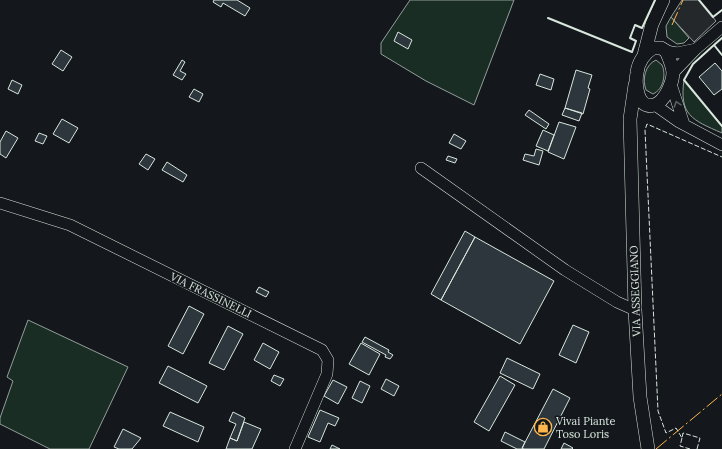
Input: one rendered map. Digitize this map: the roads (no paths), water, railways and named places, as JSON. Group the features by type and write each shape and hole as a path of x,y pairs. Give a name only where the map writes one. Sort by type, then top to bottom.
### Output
{"street":[{"name":"VIA ASSEGGIANO","path":"648,449 640,397 635,310 632,132 630,119 637,70 644,55 652,24 663,0"},
{"path":"670,0 658,27 684,124"},
{"path":"672,78 696,49 722,27"},
{"path":"644,55 653,48 677,53 696,49"},
{"name":"VIA ASSEGGIANO","path":"632,132 637,118 652,105 662,100 672,78"},
{"path":"635,85 637,94 642,100 722,145"},
{"path":"421,168 566,270 617,302 635,310"},
{"name":"VIA FRASSINELLI","path":"0,203 70,225 322,350 328,360 327,374 295,449"}],"place":[{"name":"Vivai Piante Toso Loris","path":"543,427"}]}
